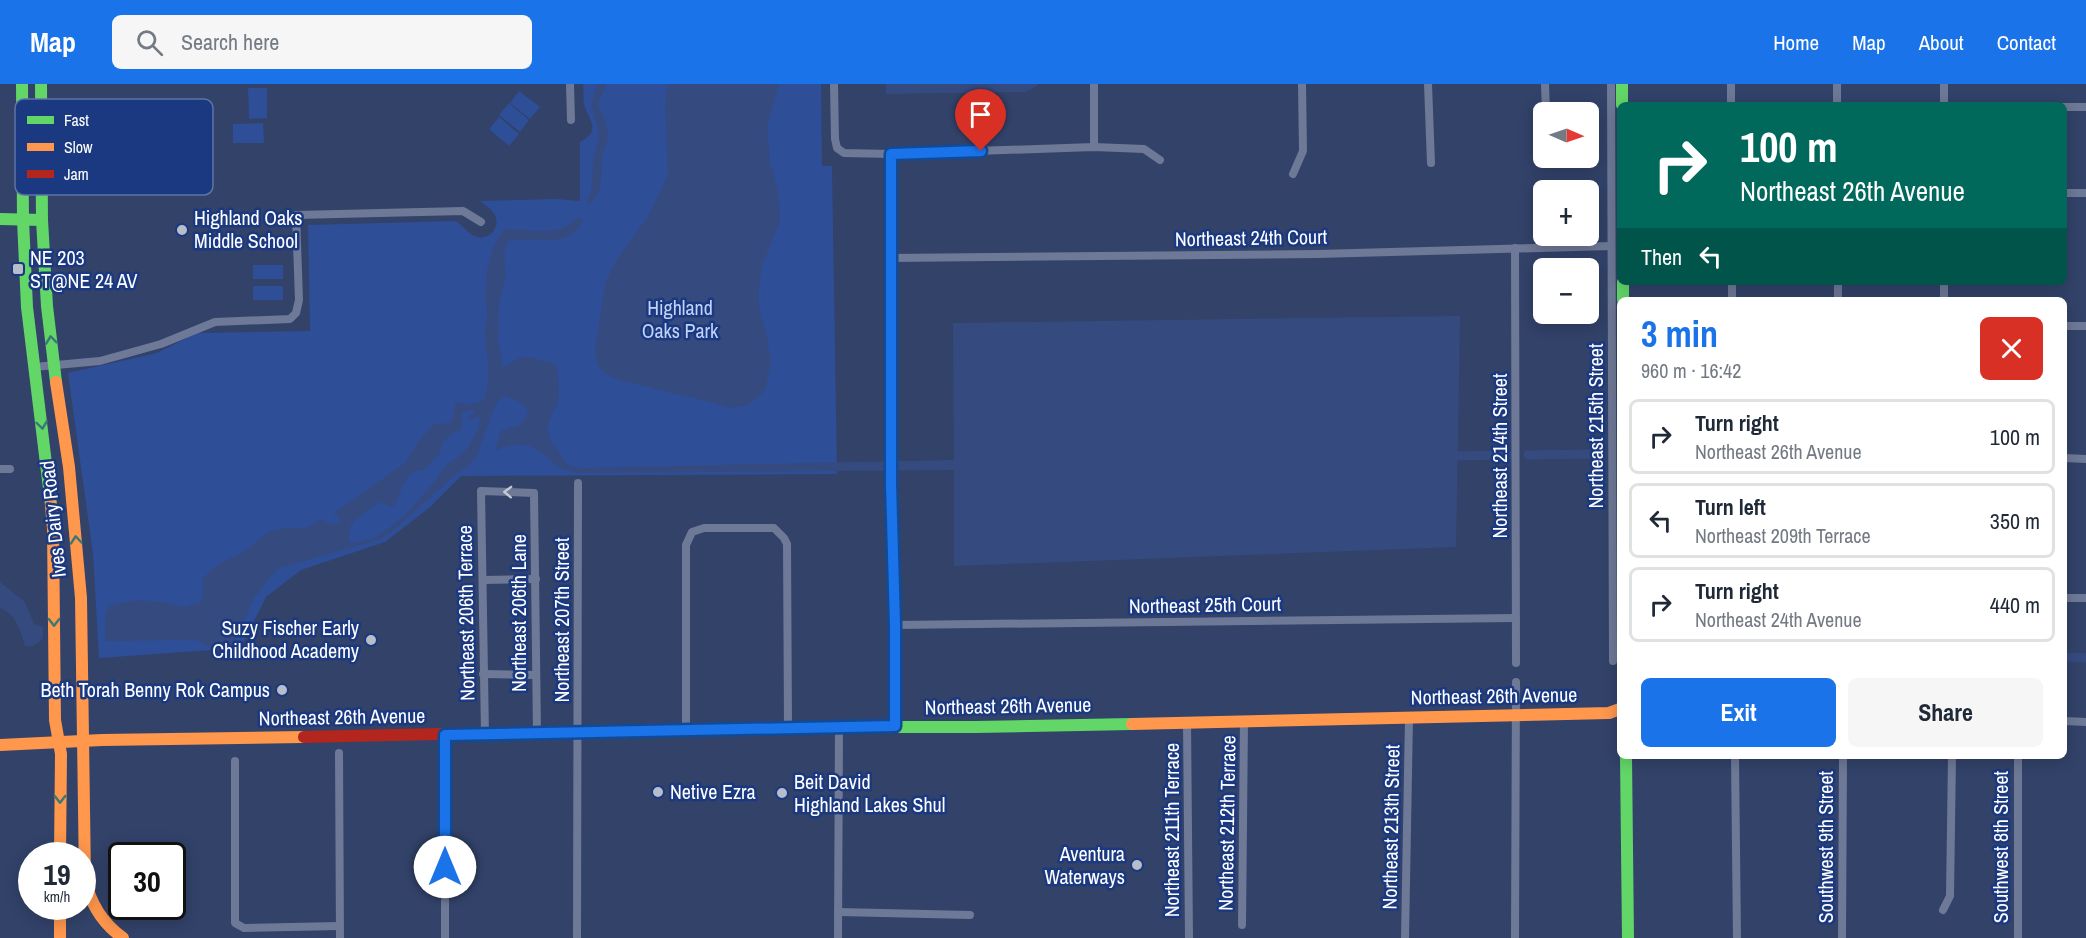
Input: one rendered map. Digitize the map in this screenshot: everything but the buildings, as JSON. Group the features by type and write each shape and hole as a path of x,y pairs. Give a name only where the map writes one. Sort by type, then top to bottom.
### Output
{"street":[{"name":"Ives Dairy Road","path":"22,84 22,99"},
{"name":"Ives Dairy Road","path":"40,84 40,99"},
{"path":"570,84 571,120"},
{"path":"834,84 835,139 837,148 844,153 891,154 1094,147 1144,149 1160,160"},
{"path":"1094,84 1094,147"},
{"path":"1293,174 1303,151 1302,84"},
{"path":"1428,84 1431,162"},
{"path":"1545,84 1546,102"},
{"name":"Northeast 215th Street","path":"1611,84 1613,661"},
{"path":"1622,84 1622,102"},
{"path":"1731,84 1731,102"},
{"path":"1837,84 1837,102"},
{"path":"1944,84 1944,102"},
{"path":"2067,107 2086,107"},
{"path":"891,154 891,472 895,726"},
{"path":"2067,193 2086,194"},
{"name":"Ives Dairy Road","path":"23,195 27,307 51,505 55,720 61,754 60,842"},
{"name":"Ives Dairy Road","path":"42,195 47,306 70,477 81,598 86,884 97,913 123,938"},
{"path":"34,367 100,361 161,344 215,322 290,319 296,313 299,300 296,215 463,211 481,222"},
{"path":"0,219 42,220"},
{"name":"Northeast 24th Court","path":"890,258 1318,254 1611,246"},
{"name":"Northeast 214th Street","path":"1515,248 1516,663"},
{"path":"2067,326 2086,326"},
{"path":"2067,458 2086,459"},
{"path":"0,469 10,469"},
{"name":"Northeast 207th Street","path":"578,483 578,938"},
{"name":"Northeast 206th Lane","path":"482,491 534,493 537,733"},
{"name":"Northeast 206th Terrace","path":"482,491 485,735"},
{"path":"686,729 686,545 692,532 704,528 774,528 784,537 787,544 788,727"},
{"path":"483,580 536,579"},
{"path":"2067,598 2086,598"},
{"name":"Northeast 25th Court","path":"895,625 1516,618"},
{"path":"483,674 536,675"},
{"path":"1515,938 1516,682"},
{"name":"Northeast 26th Avenue","path":"0,745 84,741 485,735 839,726 975,727 1409,718 1617,711"},
{"name":"Northeast 213th Street","path":"1406,938 1409,718"},
{"name":"Northeast 212th Terrace","path":"1242,925 1244,720"},
{"path":"2067,721 2086,722"},
{"name":"Northeast 211th Terrace","path":"1188,722 1189,938"},
{"path":"838,938 839,726"},
{"path":"445,735 445,938"},
{"path":"339,753 340,938"},
{"path":"1626,759 1628,938"},
{"path":"1735,759 1737,938"},
{"name":"Southwest 9th Street","path":"1842,938 1843,759"},
{"path":"1943,910 1950,896 1952,759"},
{"name":"Southwest 8th Street","path":"2018,759 2018,938"},
{"path":"235,761 234,913 236,925 244,928 339,926"},
{"path":"838,912 970,915"},
{"path":"60,920 60,938"}],"green space":[{"name":"Highland Oaks Park","path":"583,84 821,84 822,166 832,166 837,474 461,476 429,508 385,542 301,570 266,597 244,641 237,647 229,650 99,658 93,554 68,373 157,353 197,333 310,331 308,225 456,221 472,235 481,237 492,233 496,219 492,211 480,201 556,199 580,201 580,142 587,138 592,129 584,104"},
{"path":"248,88 267,88 267,118 249,119"},
{"path":"519,91 540,107 530,119 510,103"},
{"path":"509,103 529,120 520,132 499,115"},
{"path":"499,117 519,134 509,146 489,129"},
{"path":"263,123 264,143 233,143 233,124"},
{"path":"253,265 283,265 283,279 253,279"},
{"path":"253,286 283,286 283,300 253,300"}],"shaded area":[{"path":"597,84 607,84 598,106 609,136 603,152 600,189 590,205 586,203 591,192 593,158 598,143 598,129 591,106"},
{"path":"668,84 779,84 767,127 770,161 779,196 780,221 762,266 758,297 771,364 762,394 748,405 730,408 618,380 604,373 597,364 595,351 605,283 617,259 647,218 668,174 665,105"},
{"path":"886,84 1038,85 1026,92 886,94"},
{"path":"578,217 583,220 577,230 560,239 508,241 504,253 506,276 499,303 498,341 503,367 523,357 554,364 557,370 559,397 548,430 551,441 569,465 580,468 954,460 953,323 1460,316 1456,547 954,566 954,470 580,473 561,468 530,446 514,445 496,450 501,431 521,424 528,410 518,401 505,396 498,401 493,411 477,456 396,528 381,539 277,569 254,598 233,646 225,649 211,648 196,640 105,641 105,613 110,605 138,600 164,602 184,607 201,602 202,580 214,568 242,552 271,531 308,527 321,519 327,523 336,524 340,521 334,513 405,463 418,442 434,424 451,423 456,402 466,405 483,401 488,377 485,333 486,282 495,244 504,229 544,231 571,224","holes":["474,409 474,413 467,417 472,419 480,417 480,421 469,446 444,468 416,504 389,528 376,536 362,542 349,542 350,527 354,521 379,502 394,506 405,480 416,470 423,471 440,453 442,443 456,431 460,431 462,413"]},
{"path":"0,582 25,602 34,624 43,627 43,638 35,645 25,646 14,618 0,608"}],"waterway":[{"path":"1528,455 1595,454"},
{"path":"1447,456 1508,455"},
{"path":"2067,657 2086,658"}],"traffic: fast":[{"path":"22,84 22,99"},
{"path":"41,84 41,99"},
{"path":"1622,84 1622,102"},
{"path":"23,195 27,307 51,505"},
{"path":"42,195 47,306 56,382"},
{"path":"0,219 42,220"},
{"path":"1623,285 1623,297"},
{"path":"772,727 1132,724"},
{"path":"1626,759 1628,938"}],"traffic: slow":[{"path":"56,382 69,467 81,598 85,878 98,912 123,938"},
{"path":"51,505 55,720 61,754 60,842"},
{"path":"1132,724 1609,713 1617,710"},
{"path":"0,745 102,740 304,737"},
{"path":"60,920 60,938"}],"traffic: jam":[{"path":"304,737 772,727"}],"place":[{"name":"Highland Oaks Middle School","path":"182,230"},
{"name":"NE 203 ST@NE 24 AV","path":"18,269"},
{"name":"Suzy Fischer Early Childhood Academy","path":"371,640"},
{"name":"Beth Torah Benny Rok Campus","path":"282,690"},
{"name":"Netive Ezra","path":"658,792"},
{"name":"Beit David Highland Lakes Shul","path":"782,793"},
{"name":"Aventura Waterways","path":"1137,865"}],"route":[{"path":"445,867 445,735 895,726 891,484 891,154 981,151"}]}
